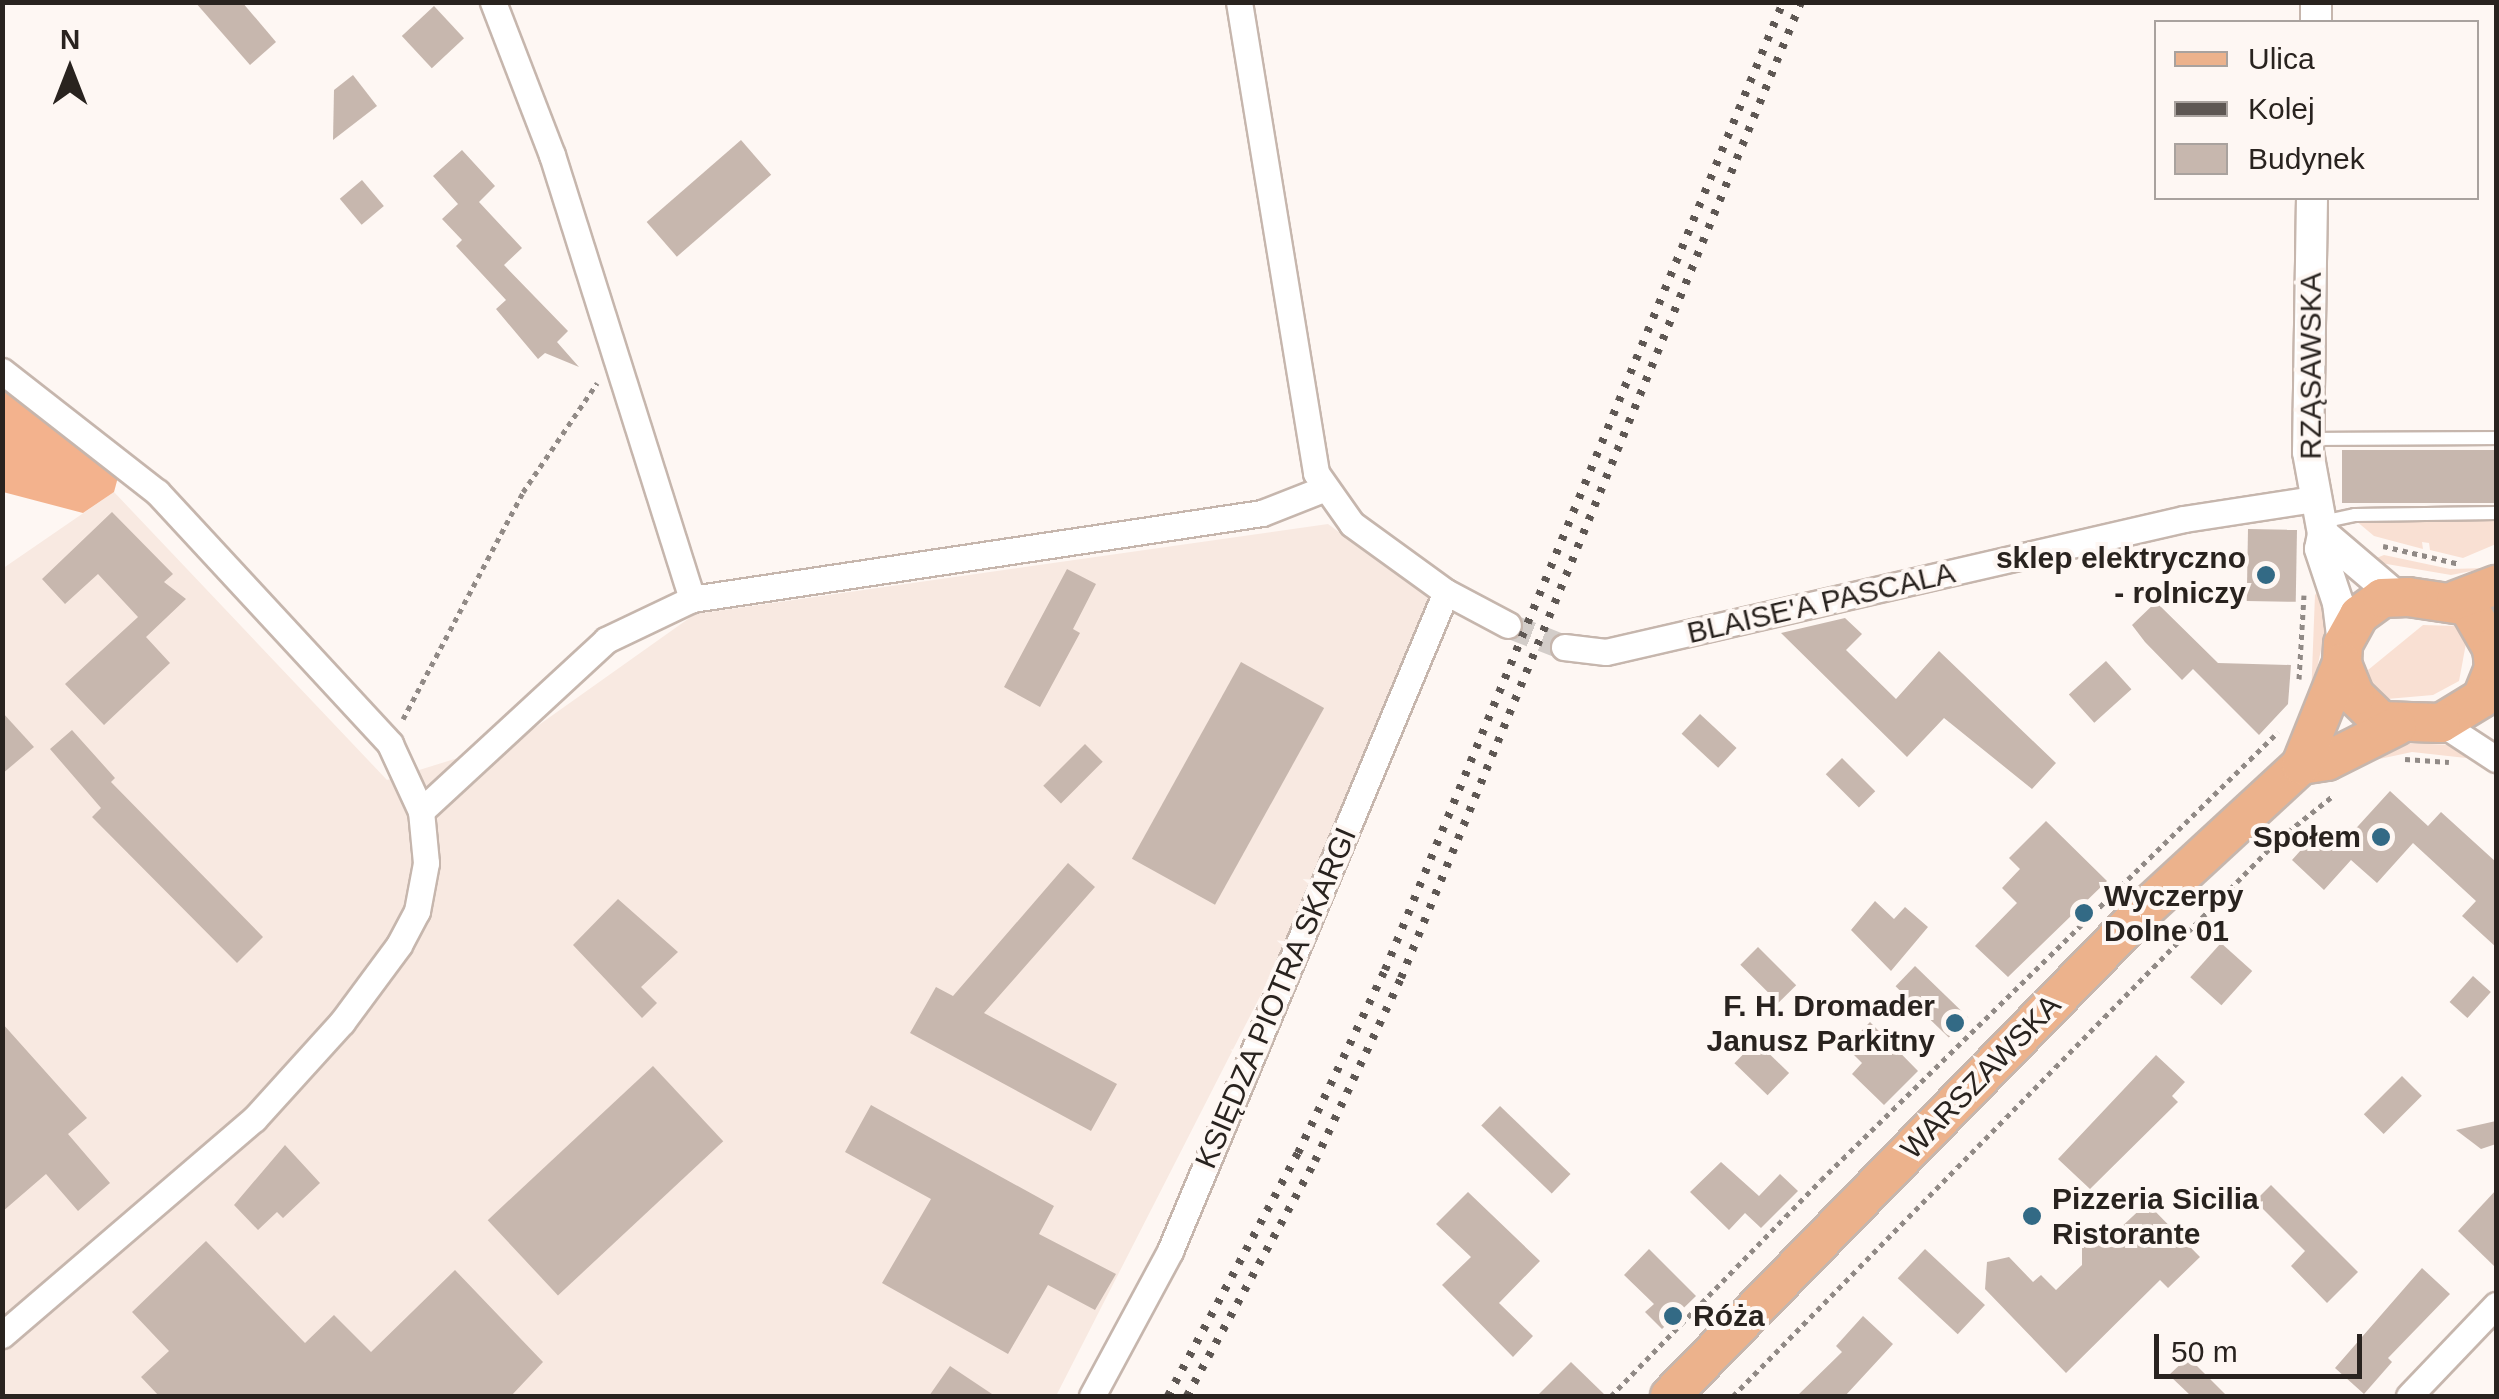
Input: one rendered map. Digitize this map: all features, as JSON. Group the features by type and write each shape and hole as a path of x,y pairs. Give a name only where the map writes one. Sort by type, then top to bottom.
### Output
{"main road":[{"path":"2456,600 2483,573"},
{"path":"2398,597 2456,600 2480,621 2494,675 2470,709 2394,744 2366,710 2343,654 2368,605 2398,597"},
{"name":"WARSZAWSKA","path":"1670,1396 2145,909 2300,765 2343,654"},
{"name":"WARSZAWSKA","path":"2300,765 2394,744"}],"street":[{"path":"493,2 552,156 692,598"},
{"path":"1239,2 1311,454 1323,489 1352,524 1446,592 1508,625"},
{"name":"RZĄSAWSKA","path":"2312,200 2308,438 2320,549 2338,603 2343,654"},
{"path":"2,370 156,492 390,744 421,811 426,863 417,911 342,1022 254,1119 2,1335"},
{"path":"421,811 606,640 692,598 1262,513 1323,489"},
{"path":"2319,518 2362,573 2398,597"},
{"name":"BLAISE'A PASCALA","path":"1564,647 1606,652 2184,519 2319,518"},
{"name":"KSIĘDZA PIOTRA SKARGI","path":"1092,1396 1170,1251 1446,592"},
{"path":"2441,724 2496,759"},
{"path":"2410,1396 2496,1305"}],"lane":[{"path":"2308,438 2496,438"},
{"path":"2319,518 2496,513"}],"path":[{"path":"390,744 523,492 614,358"},
{"path":"2368,549 2483,573"},
{"path":"2298,699 2304,580"},
{"path":"1611,1396 1821,1180 2280,729"},
{"path":"2394,744 2464,765"},
{"path":"1732,1396 2280,838 2348,784"}],"shaded area":[{"path":"2,371 121,466 114,492 83,513 3,492"},
{"path":"114,492 387,780 519,739 695,614 1328,524 1429,598 1342,836 1056,1396 3,1396 2,569"},
{"path":"2496,519 2496,544 2463,558 2430,550 2429,543 2422,542 2423,549 2374,536 2355,520"},
{"path":"2384,555 2450,569 2487,568 2451,575 2369,561"},
{"path":"2323,586 2328,616 2311,698 2315,595"},
{"path":"2423,625 2456,626 2467,638 2459,681 2433,695 2387,699 2374,693 2368,670"},
{"path":"2402,743 2457,745 2475,759 2412,752 2370,761 2367,756"}],"building":[{"path":"195,2 242,2 276,42 250,65"},
{"path":"434,6 464,38 432,68 402,36"},
{"path":"353,75 377,106 333,140 334,90"},
{"path":"741,140 771,175 677,257 647,222"},
{"path":"462,150 495,186 479,202 522,248 504,265 568,331 557,342 579,367 545,353 538,359 496,309 506,300 456,246 462,240 442,219 458,204 433,176"},
{"path":"362,180 384,206 362,225 340,199"},
{"path":"2342,450 2496,450 2496,503 2342,503"},
{"path":"112,512 173,574 164,582 186,599 146,637 170,663 104,725 65,684 138,617 98,574 65,604 42,579"},
{"path":"2248,529 2297,530 2296,602 2247,601"},
{"path":"1067,569 1096,584 1073,629 1080,633 1040,707 1004,687"},
{"path":"2156,602 2218,663 2291,665 2288,704 2259,735 2193,669 2182,680 2145,642 2132,625"},
{"path":"1845,618 1862,634 1846,650 1896,699 1939,651 2056,763 2032,789 1944,718 1907,757 1781,633"},
{"path":"2106,661 2131,689 2094,723 2069,694"},
{"path":"1241,662 1324,708 1215,905 1132,859"},
{"path":"2,712 34,747 2,774"},
{"path":"1700,714 1737,748 1718,768 1682,734"},
{"path":"72,730 115,778 111,782 263,937 237,963 92,817 101,808 50,749"},
{"path":"1085,744 1103,762 1061,803 1043,786"},
{"path":"1842,758 1875,791 1859,807 1826,774"},
{"path":"2390,791 2428,826 2441,812 2496,862 2496,947 2462,916 2476,901 2413,843 2377,883 2351,860 2324,890 2292,860 2319,830 2338,848"},
{"path":"2046,821 2107,881 2008,977 1975,946 2017,903 2002,888 2020,869 2009,858"},
{"path":"1068,863 1095,887 984,1013 1117,1084 1091,1131 910,1033 936,987 953,996"},
{"path":"618,899 678,952 641,987 657,1003 642,1018 573,945"},
{"path":"1875,901 1894,919 1905,907 1928,927 1891,971 1851,930"},
{"path":"2221,943 2252,971 2221,1005 2190,977"},
{"path":"1758,947 1796,985 1779,1003 1740,965"},
{"path":"1915,966 1968,1017 1949,1038 1896,986"},
{"path":"2473,976 2491,992 2467,1018 2450,1002"},
{"path":"1870,1022 1918,1071 1884,1105 1852,1074 1862,1063 1846,1047"},
{"path":"2,1023 87,1118 68,1134 110,1183 78,1211 46,1174 2,1212"},
{"path":"1756,1041 1789,1073 1768,1095 1734,1063"},
{"path":"2156,1055 2185,1082 2172,1096 2178,1102 2090,1189 2058,1159"},
{"path":"653,1066 723,1141 558,1295 488,1220"},
{"path":"2402,1076 2422,1096 2384,1134 2364,1114"},
{"path":"871,1105 1054,1206 1039,1234 1116,1274 1095,1310 1048,1285 1008,1354 882,1283 931,1199 845,1152"},
{"path":"1500,1106 1570,1174 1552,1193 1481,1125"},
{"path":"2496,1121 2496,1144 2481,1149 2456,1130"},
{"path":"285,1145 320,1183 283,1218 277,1212 258,1230 234,1205"},
{"path":"1721,1162 1759,1196 1780,1174 1798,1191 1761,1228 1745,1213 1729,1230 1690,1192"},
{"path":"2271,1185 2358,1272 2327,1303 2291,1266 2305,1251 2255,1201"},
{"path":"2496,1190 2496,1268 2458,1231"},
{"path":"1468,1192 1540,1261 1499,1303 1533,1336 1513,1357 1442,1285 1471,1257 1436,1224"},
{"path":"2147,1203 2200,1257 2168,1288 2160,1280 2066,1373 1985,1289 1987,1262 2009,1257 2033,1282 2041,1275 2056,1290 2082,1265 2082,1244 2103,1244"},
{"path":"206,1241 305,1343 334,1315 371,1352 455,1270 543,1362 511,1396 159,1396 141,1377 169,1351 132,1312"},
{"path":"1649,1249 1696,1296 1662,1329 1645,1312 1654,1304 1624,1275"},
{"path":"1925,1249 1985,1305 1958,1334 1898,1278"},
{"path":"2422,1268 2450,1294 2388,1358 2392,1362 2364,1394 2335,1368"},
{"path":"1863,1316 1893,1344 1845,1396 1797,1396 1842,1352 1836,1346"},
{"path":"2188,1357 2227,1396 2191,1396 2169,1375"},
{"path":"1571,1362 1606,1396 1537,1396"},
{"path":"950,1366 995,1396 929,1396"}],"tunnel":[{"path":"1508,625 1564,647"}],"railway":[{"path":"1168,1396 1298,1153 1385,970 1783,2"},
{"path":"1187,1396 1315,1161 1401,978 1801,2"}],"place":[{"name":"sklep elektryczno - rolniczy","path":"2266,575"},
{"name":"Społem","path":"2381,837"},
{"name":"Wyczerpy Dolne 01","path":"2084,913"},
{"name":"F. H. Dromader Janusz Parkitny","path":"1955,1023"},
{"name":"Pizzeria Sicilia Ristorante","path":"2032,1216"},
{"name":"Róża","path":"1673,1316"}]}
